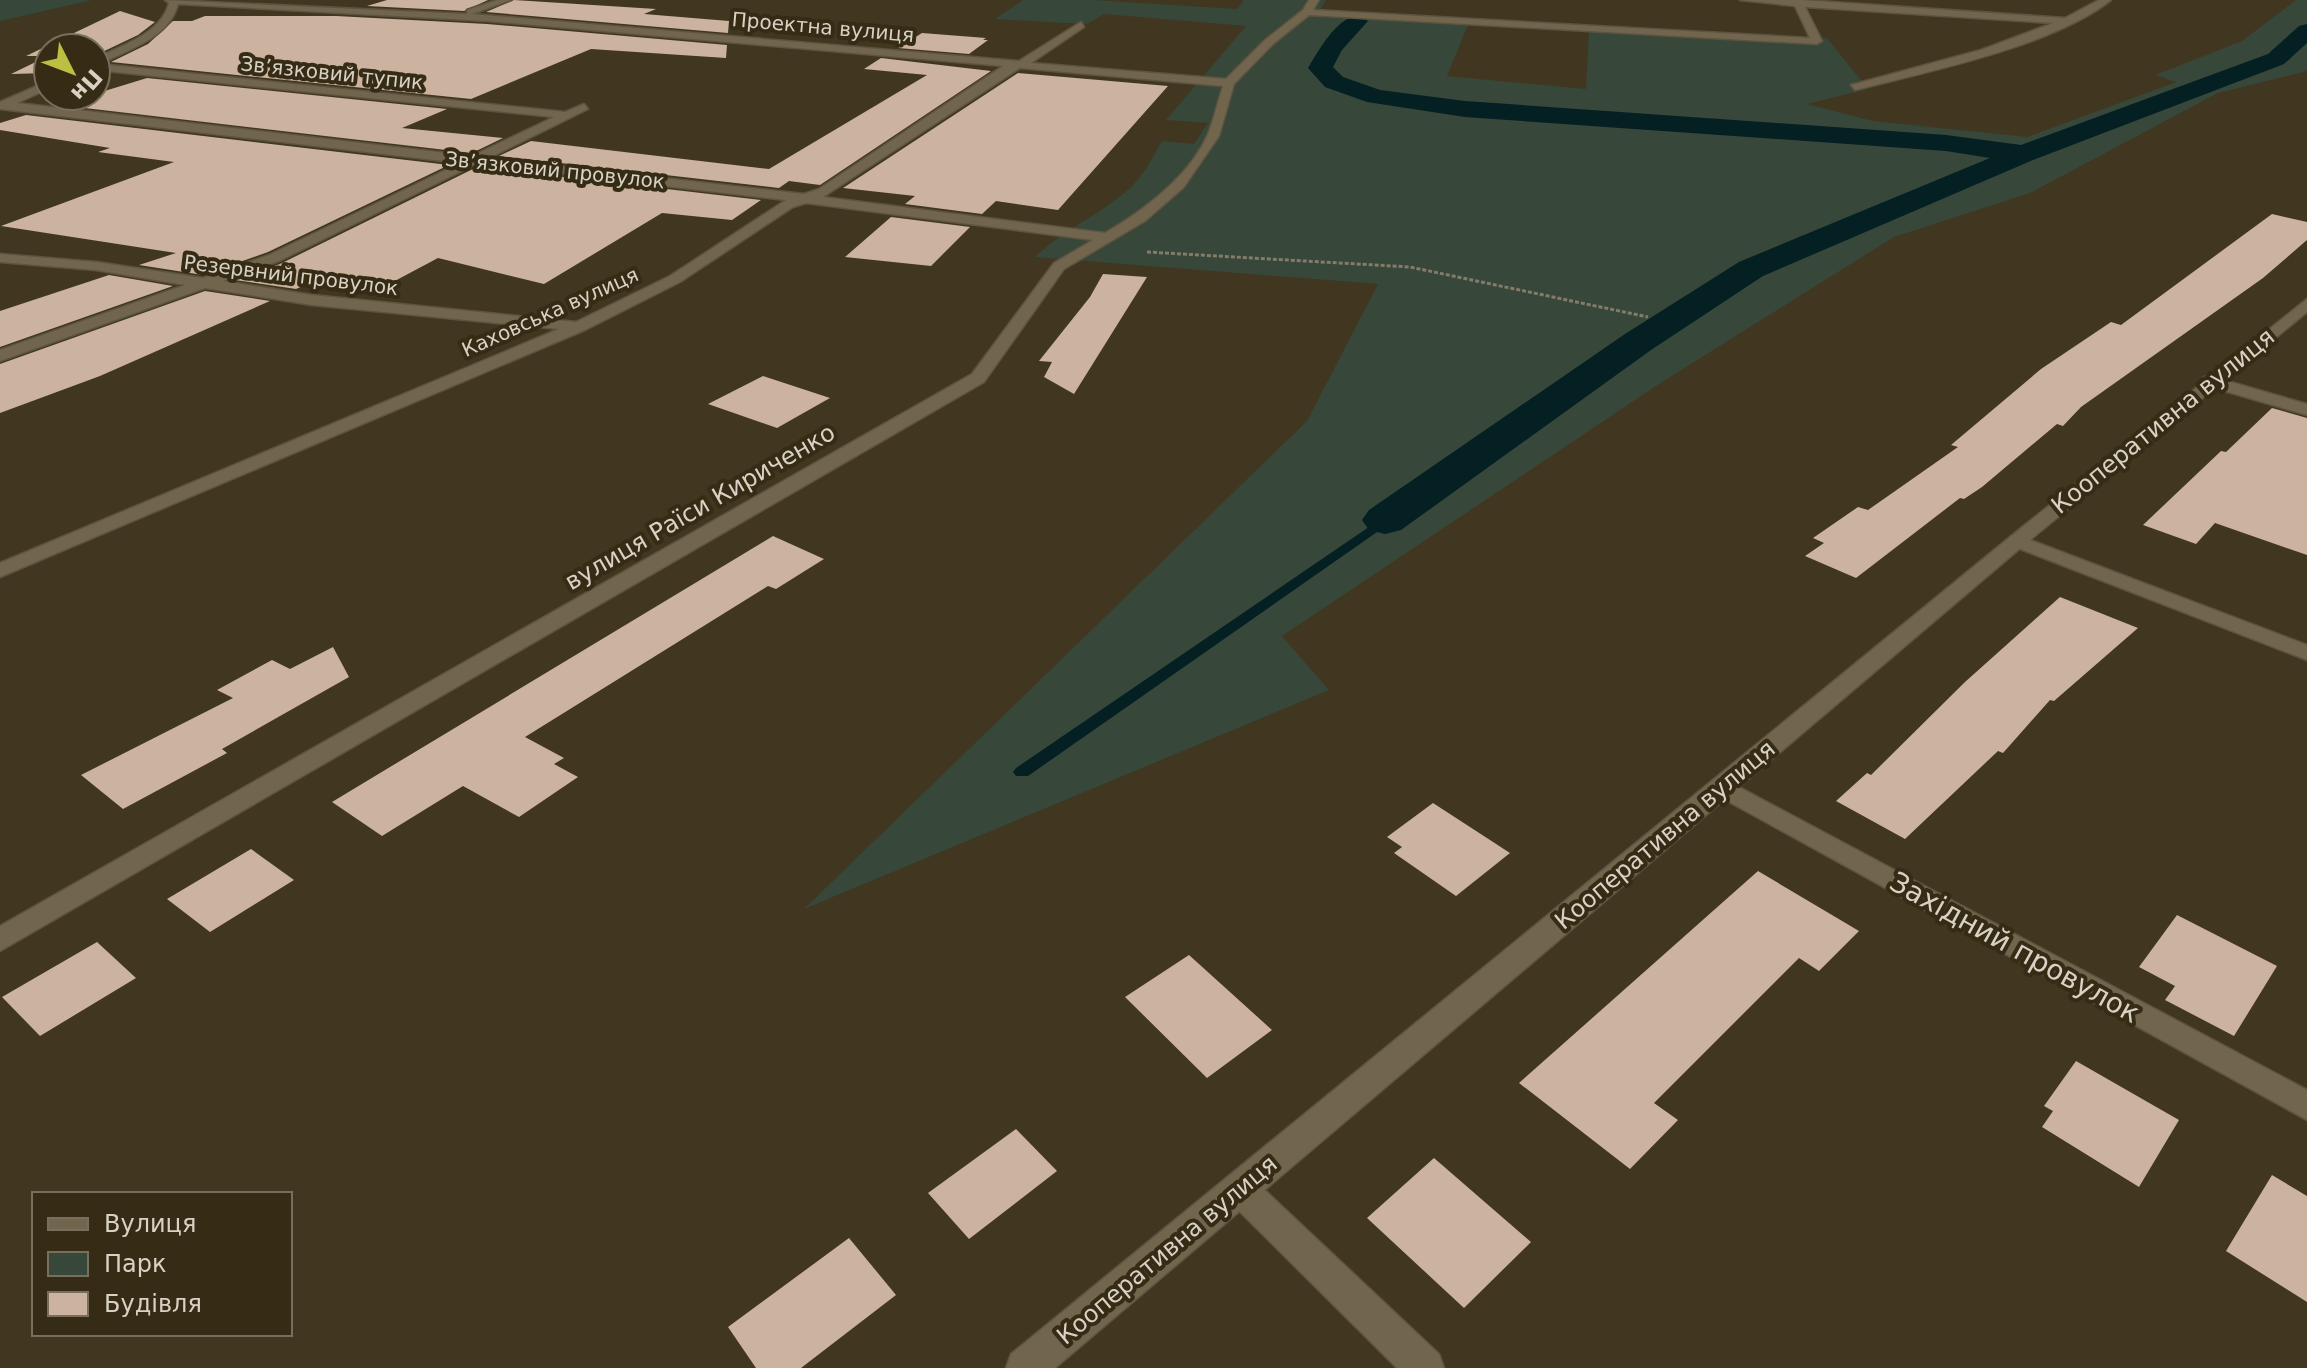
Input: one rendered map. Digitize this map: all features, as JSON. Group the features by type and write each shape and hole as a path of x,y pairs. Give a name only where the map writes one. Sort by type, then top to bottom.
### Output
{"street":[{"path":"112,55 164,25 174,12 172,0"},
{"name":"Проектна вулиця","path":"172,0 250,1 461,16 1229,83"},
{"path":"461,16 506,0"},
{"name":"вулиця Раїси Кириченко","path":"0,940 978,378 1059,266 1140,218 1179,184 1213,136 1229,83 1269,42 1307,12 1314,0"},
{"path":"1745,0 1798,1 2070,21"},
{"path":"1855,87 1976,55 2070,21 2106,0"},
{"path":"1307,12 1817,41 1798,1"},
{"name":"Каховська вулиця","path":"0,571 579,327 675,279 804,196 824,192 1008,68 1022,64 1081,25"},
{"name":"Звʼязковий тупик","path":"112,66 565,115"},
{"path":"1,106 32,92"},
{"name":"Звʼязковий провулок","path":"1,106 473,162 804,196 1106,237"},
{"path":"0,356 274,258 584,107"},
{"name":"Резервний провулок","path":"0,258 96,266 312,300 579,327"},
{"path":"0,271 31,262"},
{"name":"Кооперативна вулиця","path":"1025,1368 2017,541 2307,304"},
{"path":"2210,381 2307,410"},
{"path":"2017,541 2307,653"},
{"name":"Західний провулок","path":"1722,787 2307,1106"},
{"path":"1240,1189 1425,1368"}],"path":[{"path":"1106,237 1117,245 1147,252 1410,267 1648,317"}],"green space":[{"path":"0,0 92,0 0,21"},
{"path":"1023,0 1093,0 1237,9 1244,0 1326,0 1320,10 1470,20 1447,76 1586,89 1589,27 1827,38 1868,89 1807,104 1873,121 2027,137 2176,82 2155,75 2242,41 2296,0 2307,0 2307,71 2218,93 2030,193 1894,237 1659,384 1282,636 1329,690 804,909 1307,421 1378,284 1035,257 1123,194 1135,183 1162,141 1194,144 1208,123 1166,120 1246,26 1104,14 1087,24 995,19"}],"building":[{"path":"387,0 488,0 464,11 367,6"},
{"path":"514,0 656,9 644,14 729,21 728,33 486,12"},
{"path":"120,11 155,22 138,35 112,47 112,32 76,32"},
{"path":"205,16 336,16 487,24 727,45 726,58 591,49 471,99 112,62 148,44 173,21 192,21"},
{"path":"922,33 988,40 969,54 898,48"},
{"path":"881,58 991,71 820,185 789,181 779,188 499,156 531,141 769,169 927,75 864,69"},
{"path":"32,64 32,73 11,74"},
{"path":"1018,73 1168,86 1058,210 996,201 982,214 905,204 915,196 843,188"},
{"path":"147,78 447,109 402,128 503,138 472,153 112,111 112,89"},
{"path":"26,115 449,165 268,252 203,275 139,265 176,253 1,226 174,162 98,152 110,148 0,130 0,123"},
{"path":"477,167 761,200 732,220 662,213 544,284 438,258 391,283 330,274 296,289 235,280 280,264"},
{"path":"2272,214 2307,222 2307,240 2263,278 2081,407 2063,426 2057,424 1982,487 1964,499 1960,498 1856,578 1805,556 1824,543 1813,538 1858,507 1868,510 1958,447 1951,445 2041,369 2111,322 2121,325"},
{"path":"891,217 970,227 931,266 845,257"},
{"path":"1103,274 1147,277 1074,394 1044,377 1052,362 1039,361 1090,297"},
{"path":"109,275 173,286 0,347 0,311"},
{"path":"205,291 270,301 100,376 0,413 0,364"},
{"path":"763,376 830,398 777,428 708,404"},
{"path":"2272,408 2307,418 2307,555 2215,523 2196,544 2143,525 2221,451 2226,452"},
{"path":"773,536 824,559 776,589 768,586 525,737 564,758 554,764 578,777 519,817 463,786 382,836 332,802"},
{"path":"2060,597 2138,628 2054,701 2050,700 2003,753 1998,751 1905,839 1836,801 1867,773 1871,775 1965,682"},
{"path":"333,647 349,677 222,749 227,753 123,809 81,775 233,698 217,690 272,660 290,669"},
{"path":"1433,803 1510,853 1456,896 1394,853 1402,847 1387,837"},
{"path":"251,849 294,880 210,932 167,899"},
{"path":"1758,871 1859,931 1819,971 1799,958 1654,1103 1678,1120 1630,1169 1519,1083"},
{"path":"2177,915 2277,966 2234,1036 2165,1000 2175,986 2139,967"},
{"path":"97,942 136,978 40,1036 2,997"},
{"path":"1189,955 1272,1030 1207,1078 1125,997"},
{"path":"2076,1061 2179,1120 2139,1187 2042,1127 2053,1111 2044,1106"},
{"path":"1016,1129 1057,1171 969,1239 928,1193"},
{"path":"1434,1158 1531,1242 1464,1308 1367,1218"},
{"path":"2272,1175 2307,1196 2307,1302 2226,1251"},
{"path":"849,1238 896,1295 801,1368 756,1368 728,1327"}],"waterway":[{"path":"1357,21 1332,47 1320,68 1334,82 1376,97 1465,109 1946,143 2023,154"},
{"path":"2023,154 2276,59 2307,31"},
{"path":"1385,520 1638,342 1751,269 2023,154"},
{"path":"1022,772 1385,520"}]}
